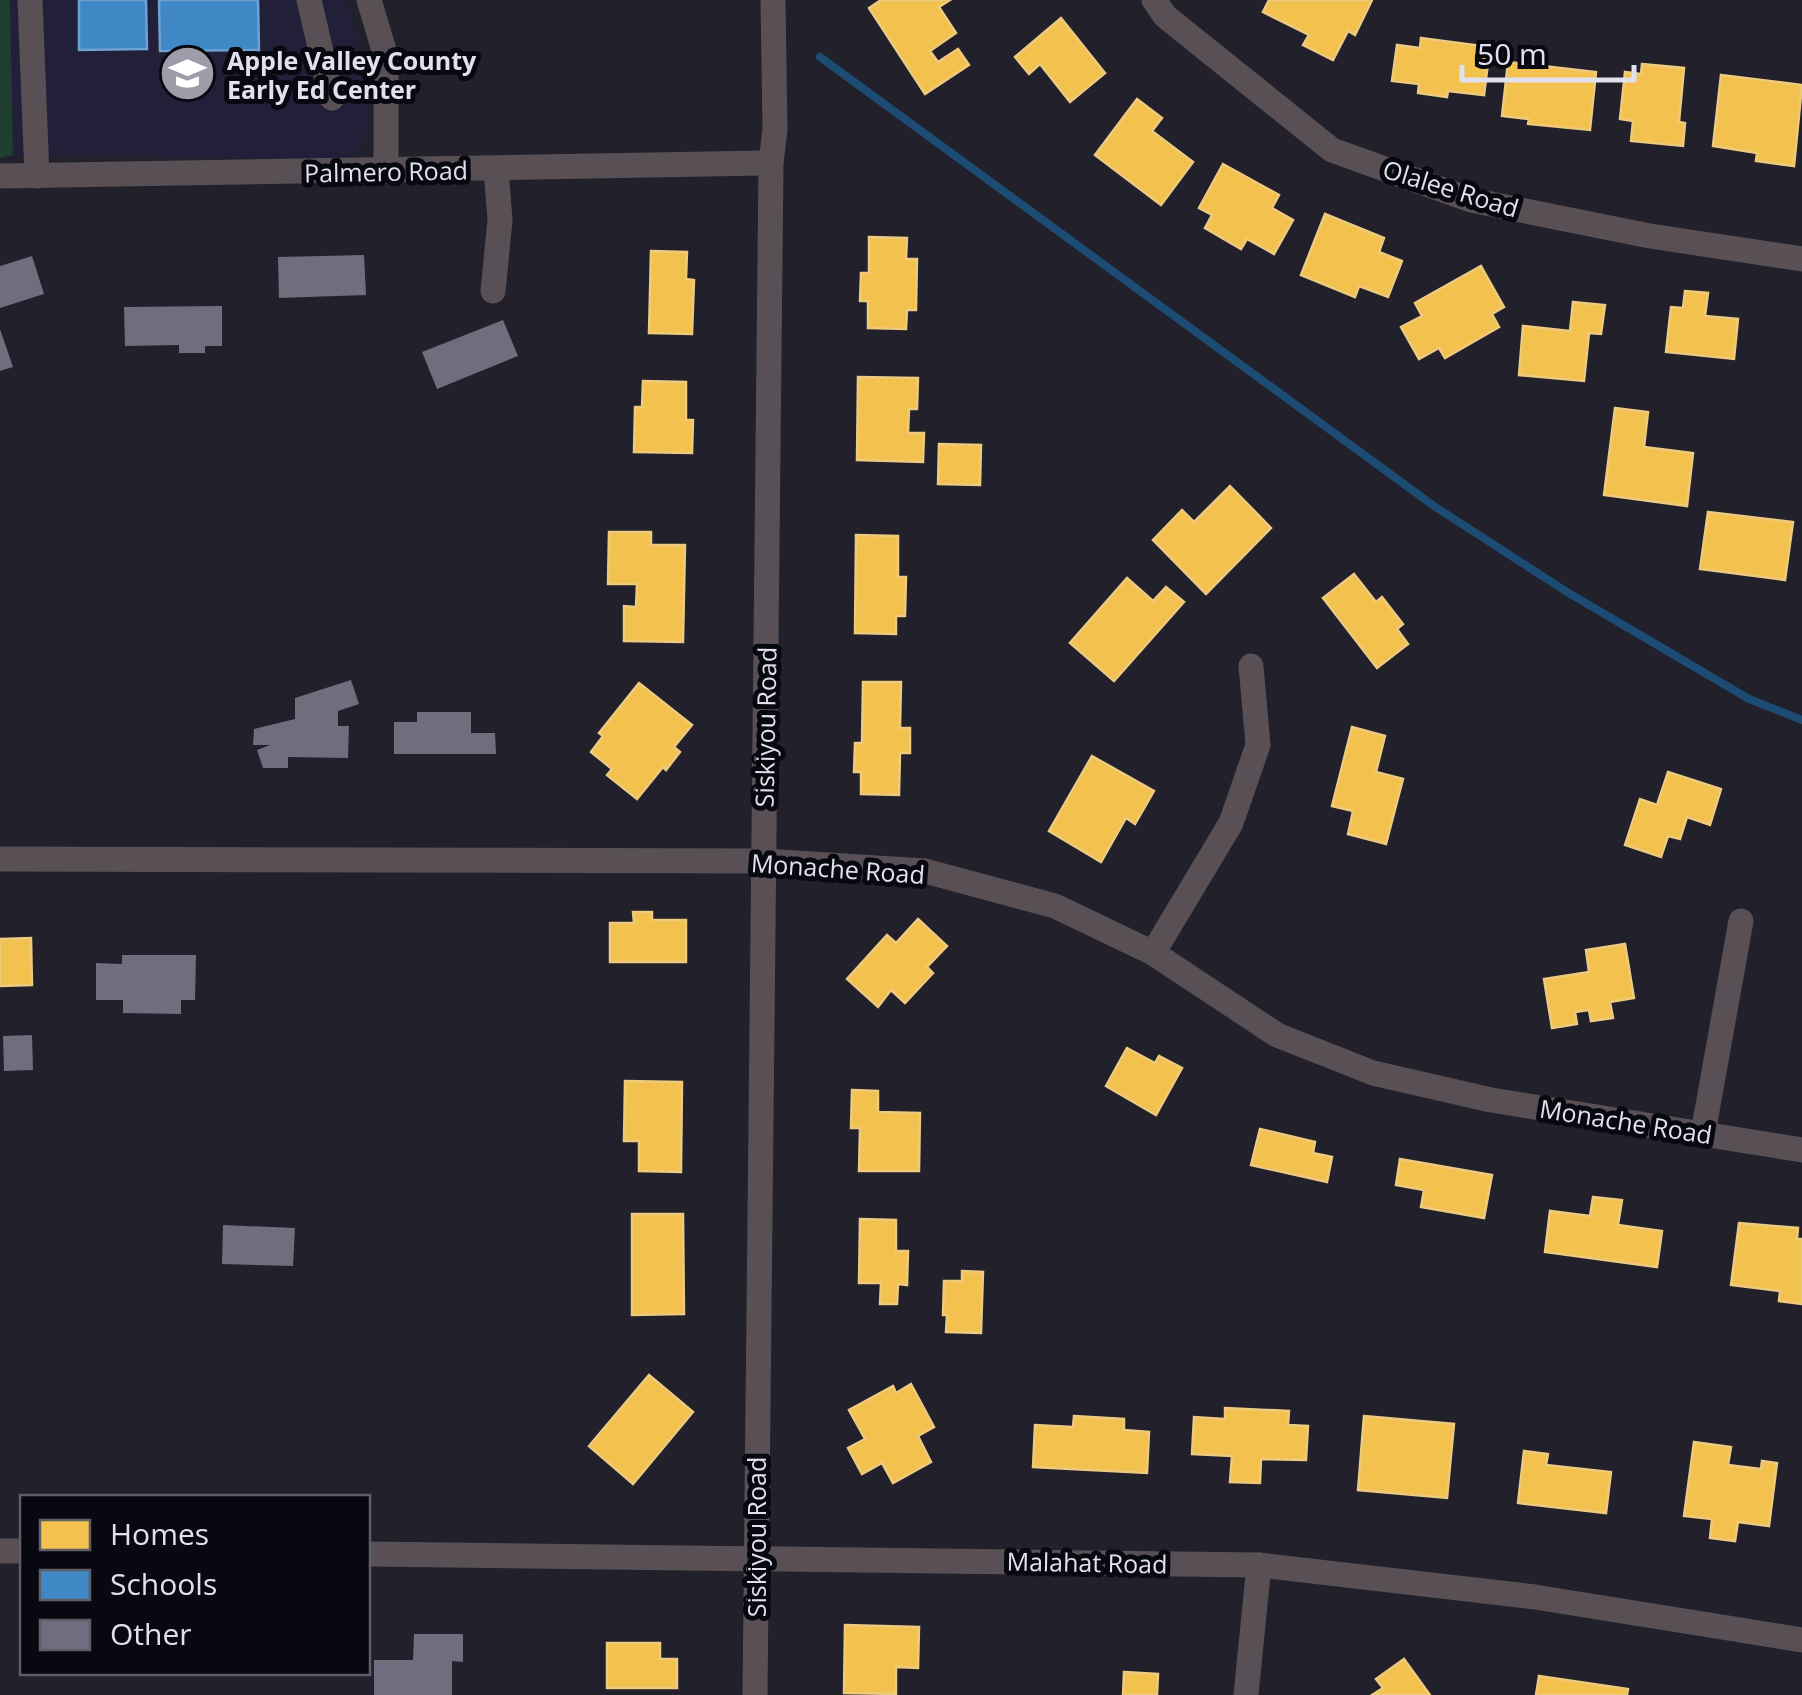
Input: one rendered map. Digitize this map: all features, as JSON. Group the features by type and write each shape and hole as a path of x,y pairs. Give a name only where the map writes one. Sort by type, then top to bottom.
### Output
{"street":[{"path":"30,0 38,176"},
{"path":"309,0 332,98"},
{"path":"368,0 386,57 386,171"},
{"name":"Siskiyou Road","path":"755,1695 774,0"},
{"name":"Olalee Road","path":"1154,0 1165,16 1332,150 1472,200 1650,236 1802,260"},
{"name":"Palmero Road","path":"0,176 771,164"},
{"path":"493,291 500,220 496,169"},
{"path":"1153,953 1231,823 1258,746 1252,666"},
{"name":"Monache Road","path":"0,859 764,861 925,871 1055,906 1153,953 1277,1036 1373,1073 1492,1100 1802,1150"},
{"path":"1703,1133 1741,921"},
{"name":"Malahat Road","path":"370,1554 1259,1565 1535,1596 1802,1640"},
{"path":"1246,1695 1259,1565"}],"shaded area":[{"name":"Apple Valley County Early Ed Center","path":"10,0 346,0 367,90 369,121 363,146 347,159 13,155"}],"green space":[{"path":"0,0 10,0 13,155 0,158"}],"building: Homes":[{"path":"881,0 950,0 939,7 956,33 930,51 938,62 958,49 969,65 925,94 869,8"},
{"path":"1269,0 1372,0 1355,35 1348,31 1333,60 1303,45 1309,35 1263,12"},
{"path":"1061,18 1105,73 1070,102 1040,64 1029,74 1015,57"},
{"path":"1421,38 1490,47 1484,95 1448,91 1447,97 1418,93 1419,84 1392,81 1397,45 1420,48"},
{"path":"1508,62 1596,72 1590,130 1528,124 1529,119 1502,116"},
{"path":"1642,64 1684,68 1679,122 1685,123 1683,146 1631,141 1633,121 1620,119 1625,72 1641,74"},
{"path":"1721,75 1802,85 1794,166 1756,161 1757,153 1713,146"},
{"path":"1137,99 1162,118 1152,131 1193,162 1161,205 1095,155"},
{"path":"1223,164 1279,195 1272,208 1293,220 1274,254 1247,239 1241,249 1205,228 1212,215 1199,208"},
{"path":"1325,214 1384,238 1379,252 1402,261 1388,297 1359,286 1355,297 1301,275"},
{"path":"869,237 907,238 906,259 917,259 916,310 907,310 906,329 868,328 868,301 860,301 861,273 869,273"},
{"path":"651,251 687,252 686,279 694,280 692,334 649,333"},
{"path":"1481,266 1504,307 1492,314 1499,327 1445,358 1439,348 1419,359 1401,327 1422,316 1415,303"},
{"path":"1685,291 1708,293 1705,316 1738,319 1734,359 1666,352 1671,307 1683,308"},
{"path":"1573,302 1605,305 1601,334 1589,333 1584,381 1519,375 1523,326 1570,331"},
{"path":"858,377 918,378 917,409 909,409 908,433 924,433 923,462 857,460"},
{"path":"643,381 686,382 686,420 693,420 692,453 634,452 635,407 642,407"},
{"path":"1615,408 1648,412 1644,447 1693,453 1687,506 1604,495"},
{"path":"939,444 981,445 980,485 938,484"},
{"path":"1230,486 1271,528 1206,594 1153,540 1182,510 1194,522"},
{"path":"1708,512 1793,522 1785,580 1700,569"},
{"path":"609,532 651,532 651,545 685,545 683,642 624,641 624,606 636,607 637,584 608,584"},
{"path":"856,535 898,536 898,577 906,577 905,616 896,616 896,634 855,633"},
{"path":"1354,574 1376,602 1382,597 1403,624 1397,629 1408,644 1377,668 1323,598"},
{"path":"1127,578 1153,601 1166,587 1184,602 1114,681 1070,643"},
{"path":"863,682 901,682 900,728 910,728 910,753 900,753 899,795 861,794 861,772 854,772 855,743 862,743"},
{"path":"639,683 692,725 674,747 680,752 637,799 607,775 612,769 591,752 603,736 599,733"},
{"path":"1352,727 1385,736 1376,772 1403,779 1386,844 1348,834 1353,811 1332,806"},
{"path":"1092,756 1154,791 1135,824 1126,818 1101,862 1049,831"},
{"path":"1668,772 1721,789 1710,825 1687,817 1680,839 1668,836 1661,857 1625,845 1640,799 1657,805"},
{"path":"633,912 652,912 652,920 686,920 686,962 610,962 610,923 634,923"},
{"path":"918,919 947,946 927,967 933,973 905,1003 891,990 878,1007 847,979 887,935 896,943"},
{"path":"31,938 32,985 0,986 0,939"},
{"path":"1625,944 1634,998 1610,1002 1613,1018 1591,1021 1589,1010 1575,1012 1577,1024 1552,1028 1544,979 1589,972 1586,950"},
{"path":"1127,1048 1155,1063 1159,1056 1182,1068 1156,1115 1106,1086"},
{"path":"625,1081 682,1082 681,1172 639,1171 639,1141 624,1141"},
{"path":"852,1090 878,1091 878,1112 920,1113 919,1171 859,1171 860,1128 851,1128"},
{"path":"1260,1129 1315,1142 1313,1153 1332,1157 1327,1182 1251,1165"},
{"path":"1400,1159 1492,1175 1484,1218 1421,1207 1424,1190 1396,1185"},
{"path":"1593,1197 1622,1200 1618,1225 1662,1231 1657,1267 1545,1252 1550,1211 1590,1216"},
{"path":"632,1214 683,1214 684,1314 632,1315"},
{"path":"860,1219 896,1220 896,1251 908,1251 907,1285 898,1284 897,1304 880,1304 881,1283 859,1283"},
{"path":"1739,1223 1798,1228 1797,1239 1802,1239 1802,1304 1779,1301 1780,1291 1731,1285"},
{"path":"962,1271 983,1272 981,1333 946,1332 944,1281 962,1281"},
{"path":"649,1375 693,1412 633,1484 589,1446"},
{"path":"911,1384 934,1427 918,1436 931,1462 893,1483 882,1463 862,1474 848,1448 865,1439 849,1410 893,1386 896,1393"},
{"path":"1225,1408 1289,1411 1288,1425 1308,1426 1306,1460 1261,1459 1260,1483 1230,1482 1232,1456 1192,1454 1194,1417 1225,1419"},
{"path":"1074,1416 1124,1419 1124,1430 1149,1432 1147,1473 1033,1467 1035,1425 1073,1427"},
{"path":"1364,1416 1454,1424 1447,1498 1358,1490"},
{"path":"1694,1442 1731,1447 1728,1465 1761,1469 1762,1461 1777,1463 1769,1526 1738,1522 1735,1541 1710,1538 1712,1519 1684,1516"},
{"path":"1524,1451 1548,1454 1546,1465 1611,1472 1606,1513 1518,1503"},
{"path":"845,1625 919,1627 918,1668 896,1667 896,1694 844,1693"},
{"path":"607,1643 660,1643 660,1659 677,1659 677,1688 607,1688"},
{"path":"1404,1659 1430,1695 1372,1695 1383,1688 1376,1679"},
{"path":"1124,1672 1158,1674 1157,1695 1123,1695"},
{"path":"1539,1676 1628,1689 1627,1695 1536,1695"}],"building: Schools":[{"path":"79,0 146,0 147,49 79,50"},
{"path":"159,0 258,0 259,50 160,51"}],"building: Other":[{"path":"364,255 366,295 279,298 278,257"},
{"path":"32,256 44,294 0,308 0,266"},
{"path":"222,306 222,346 205,346 205,353 179,353 179,345 125,346 124,307"},
{"path":"503,320 518,356 437,389 422,352"},
{"path":"0,329 13,367 0,371"},
{"path":"351,680 359,704 338,711 338,726 349,726 348,758 288,757 288,768 263,768 257,750 270,745 253,745 254,729 295,719 295,698"},
{"path":"417,712 471,712 471,733 495,733 496,754 394,754 394,722 417,722"},
{"path":"122,955 196,955 195,1000 181,1000 181,1014 123,1013 123,1000 96,1000 96,963 122,964"},
{"path":"32,1035 33,1070 4,1071 3,1036"},
{"path":"223,1225 295,1228 293,1266 222,1264"},
{"path":"414,1634 463,1634 463,1662 452,1661 452,1695 374,1695 374,1660 413,1660"}],"waterway":[{"path":"820,57 1434,506 1567,592 1749,699 1802,720"}],"place":[{"name":"Apple Valley County Early Ed Center","path":"188,74"}]}
